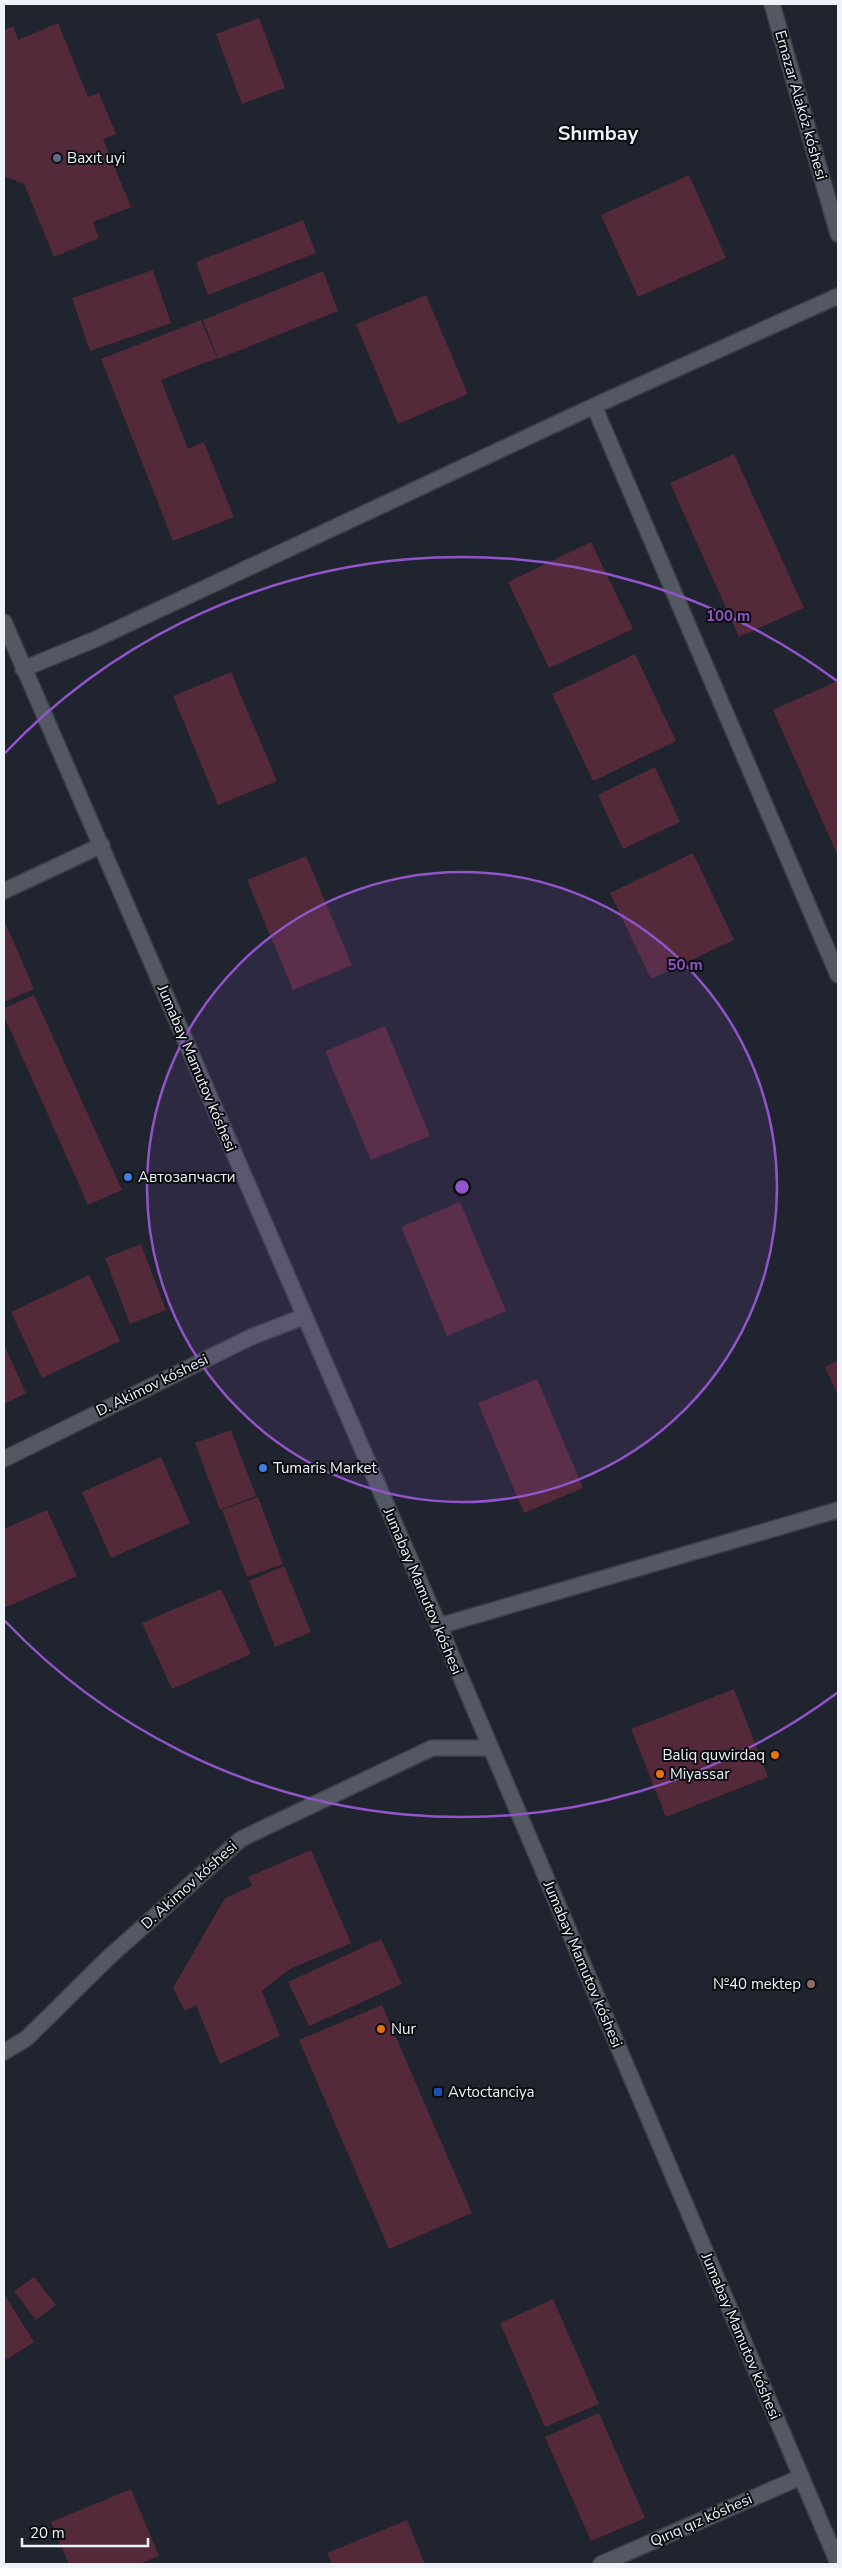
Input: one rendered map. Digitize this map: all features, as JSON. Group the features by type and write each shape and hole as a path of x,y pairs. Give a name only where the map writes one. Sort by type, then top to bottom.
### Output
{"street":[{"name":"Ernazar Alakóz kóshesi","path":"772,4 838,234"},
{"path":"23,669 105,635 594,406 838,296"},
{"path":"594,406 838,975"},
{"name":"Jumabay Mamutov kóshesi","path":"4,622 438,1626 838,2563"},
{"path":"4,891 102,845"},
{"name":"D. Akimov kóshesi","path":"4,1459 251,1337 303,1317"},
{"path":"438,1626 838,1510"},
{"name":"D. Akimov kóshesi","path":"4,2052 27,2038 108,1958 241,1839 432,1748 490,1748"},
{"name":"Qırıq qız kóshesi","path":"601,2564 801,2477"}],"building":[{"path":"259,18 285,88 242,104 216,34"},
{"name":"Baxıt uyi","path":"58,23 88,97 99,93 116,134 103,139 131,207 93,222 99,238 54,257 24,184 4,176 4,30 13,26 18,40"},
{"path":"689,175 726,258 638,297 601,215"},
{"path":"303,220 316,253 208,295 196,262"},
{"path":"153,270 171,323 90,351 72,298"},
{"path":"323,271 338,311 218,359 203,320"},
{"path":"426,295 468,394 398,424 356,324"},
{"path":"201,320 217,358 161,380 188,449 204,442 234,517 173,541 101,359"},
{"path":"734,454 804,608 739,637 670,483"},
{"path":"591,542 633,629 549,668 508,582"},
{"path":"635,654 676,741 593,781 552,694"},
{"path":"231,672 277,781 218,805 173,696"},
{"path":"837,681 838,683 838,856 773,710"},
{"path":"655,767 680,822 623,849 598,795"},
{"path":"693,853 734,940 651,979 610,893"},
{"path":"306,856 352,965 293,990 247,880"},
{"path":"6,924 34,989 4,1002 4,925"},
{"path":"34,995 122,1190 88,1205 4,1016 4,1008"},
{"path":"385,1026 430,1136 371,1160 325,1051"},
{"path":"460,1202 506,1311 447,1336 401,1227"},
{"path":"141,1244 166,1310 130,1324 105,1258"},
{"path":"89,1275 120,1341 42,1378 11,1312"},
{"path":"4,1345 26,1393 4,1404"},
{"path":"838,1361 838,1395 825,1367"},
{"path":"537,1379 583,1488 524,1513 478,1403"},
{"path":"231,1430 256,1496 220,1510 195,1443"},
{"path":"161,1457 190,1523 111,1558 82,1492"},
{"path":"258,1497 283,1564 247,1577 222,1510"},
{"path":"47,1510 77,1576 4,1608 4,1529"},
{"path":"284,1566 311,1632 275,1647 249,1581"},
{"path":"221,1589 251,1654 172,1689 142,1623"},
{"path":"734,1689 768,1777 666,1817 631,1729"},
{"path":"311,1850 351,1943 288,1970 262,1991 280,2036 220,2064 196,2005 185,2011 173,1988 225,1898 252,1886 248,1877"},
{"path":"381,1939 402,1984 309,2026 288,1982"},
{"path":"382,2005 472,2213 389,2249 299,2040"},
{"path":"34,2277 56,2305 36,2320 14,2291"},
{"path":"4,2294 34,2342 4,2361"},
{"path":"553,2299 599,2404 545,2427 500,2323"},
{"path":"599,2413 645,2518 591,2541 545,2437"},
{"path":"131,2489 159,2556 139,2564 69,2564 51,2522"},
{"path":"407,2520 425,2564 332,2564 327,2553"}],"place":[{"name":"Baxıt uyi","path":"57,158"},
{"name":"Автозапчасти","path":"128,1177"},
{"name":"Tumaris Market","path":"263,1468"},
{"name":"Baliq quwirdaq","path":"775,1755"},
{"name":"Miyassar","path":"660,1774"},
{"name":"№40 mektep","path":"811,1984"},
{"name":"Nur","path":"381,2029"},
{"name":"Avtoctanciya","path":"438,2092"}],"district":[{"name":"Shımbay","path":"598,133"}]}
